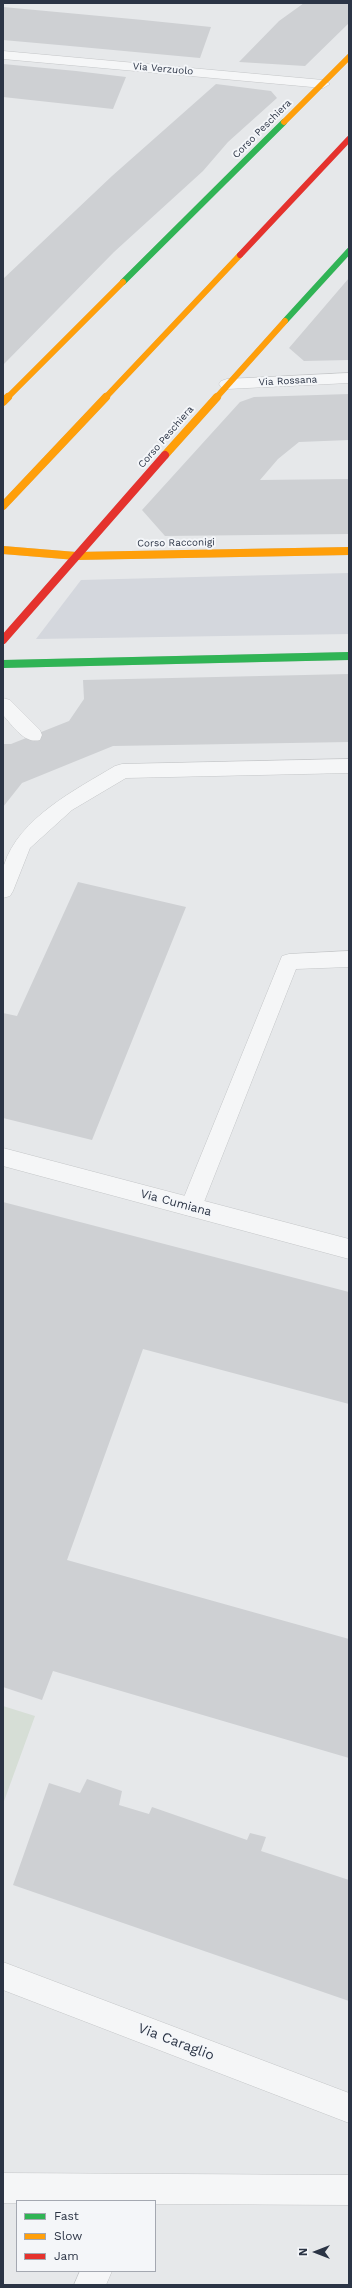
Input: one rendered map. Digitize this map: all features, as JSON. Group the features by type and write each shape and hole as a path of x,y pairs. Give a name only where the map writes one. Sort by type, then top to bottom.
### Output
{"street":[{"name":"Via Verzuolo","path":"3,55 322,84"},
{"name":"Corso Peschiera","path":"3,402 349,57"},
{"path":"3,506 349,139"},
{"name":"Corso Peschiera","path":"3,640 228,384 349,252"},
{"name":"Via Rossana","path":"228,384 349,378"},
{"name":"Corso Racconigi","path":"3,550 76,556 349,551"},
{"path":"3,664 349,656"},
{"path":"3,704 33,735"},
{"path":"3,891 22,844 65,805 122,771 349,766"},
{"path":"191,1207 289,962 349,959"},
{"name":"Via Cumiana","path":"3,1157 349,1249"},
{"name":"Via Caraglio","path":"3,1976 349,2108"},
{"path":"3,2188 123,2195 349,2190"},
{"path":"90,2285 96,2272"}],"shaded area":[{"path":"349,573 349,634 36,639 81,580"},
{"path":"3,1706 35,1716 3,1804"}],"building":[{"path":"304,3 349,3 349,23 305,66 239,62 279,21"},
{"path":"3,7 211,27 200,58 3,40"},
{"path":"3,64 126,77 113,109 3,97"},
{"path":"216,84 271,91 277,98 228,142 203,171 114,252 3,365 3,279 112,176"},
{"path":"349,278 349,360 304,361 289,348"},
{"path":"349,394 349,440 299,442 278,459 260,480 349,479 349,534 165,536 142,510 240,402 254,397"},
{"path":"349,674 349,742 113,746 22,783 3,807 3,744 11,744 69,721 84,699 83,680"},
{"path":"78,882 186,907 92,1140 3,1118 3,1013 17,1016"},
{"path":"3,1202 349,1292 349,1404 143,1349 67,1560 349,1639 349,1758 53,1671 42,1700 3,1687"},
{"path":"87,1779 122,1791 119,1805 149,1814 152,1807 247,1840 250,1833 266,1837 261,1851 349,1880 349,2001 13,1885 49,1783 80,1793"}],"traffic: fast":[{"path":"123,282 284,122"},
{"path":"285,321 349,251"},
{"path":"3,664 349,656"}],"traffic: slow":[{"path":"284,122 349,57"},
{"path":"3,506 240,255"},
{"path":"3,402 123,282"},
{"path":"165,455 285,321"},
{"path":"3,550 76,556 349,551"}],"traffic: jam":[{"path":"240,255 349,139"},
{"path":"3,640 165,455"}]}
